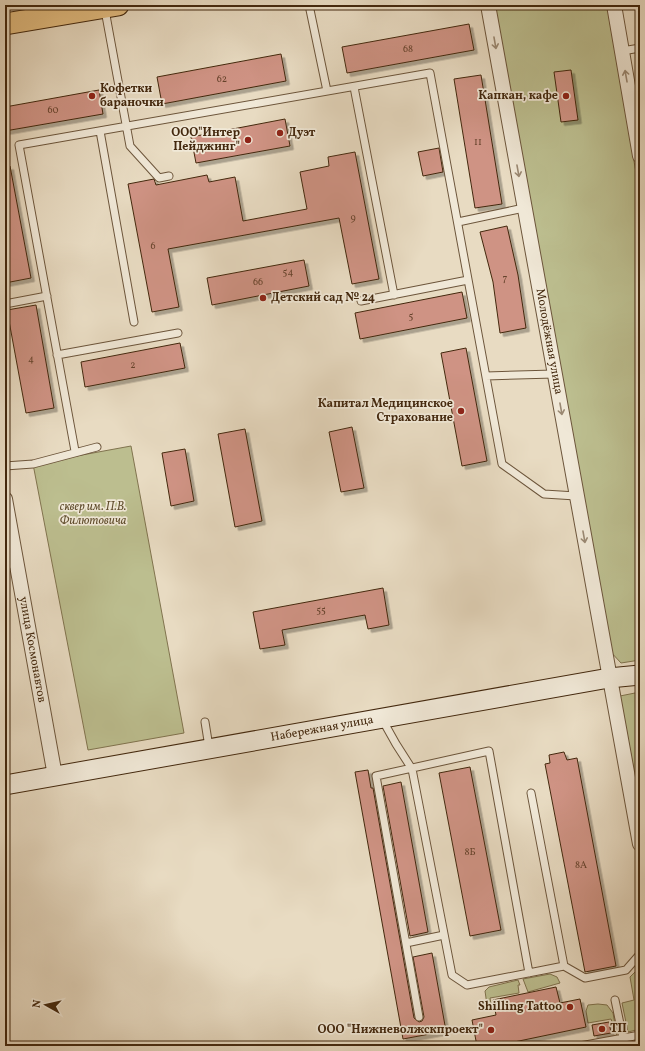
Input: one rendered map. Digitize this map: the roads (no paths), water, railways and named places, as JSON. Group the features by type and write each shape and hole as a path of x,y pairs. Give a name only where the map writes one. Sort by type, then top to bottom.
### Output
{"main road":[{"path":"5,24 112,6"}],"street":[{"name":"Молодёжная улица","path":"488,5 640,844"},
{"path":"614,5 640,156"},
{"name":"улица Космонавтов","path":"5,499 11,564 55,776"},
{"name":"Набережная улица","path":"5,785 609,678 640,675"}],"lane":[{"path":"309,5 327,91"},
{"path":"112,6 130,146 160,178 169,176"},
{"path":"622,51 640,48"},
{"path":"75,451 19,145 430,73 502,464 544,494 576,496"},
{"path":"354,86 394,295"},
{"path":"100,131 134,322"},
{"path":"458,222 524,208"},
{"path":"361,301 468,280"},
{"path":"5,304 47,296"},
{"path":"57,355 178,333"},
{"path":"486,376 554,374"},
{"path":"5,466 33,464 75,451 97,447"},
{"path":"382,719 412,769 452,975 467,985 564,966 585,978 626,970 640,954"},
{"path":"205,722 210,749"},
{"path":"419,1017 376,776 489,751 529,973"},
{"path":"531,793 564,966"},
{"path":"406,943 444,935"},
{"path":"615,1000 623,1038"},
{"path":"580,1046 640,1035"}],"place":[{"name":"Кофетки бараночки","path":"92,96"},
{"name":"Капкан, кафе","path":"566,96"},
{"name":"Дуэт","path":"280,133"},
{"name":"ООО\"Интер Пейджинг\"","path":"248,140"},
{"name":"Детский сад № 24","path":"263,298"},
{"name":"Капитал Медицинское Страхование","path":"461,411"},
{"name":"Shilling Tattoo","path":"570,1007"},
{"name":"ТП","path":"602,1029"},
{"name":"ООО \"Нижневолжскпроект\"","path":"491,1030"}],"park label":[{"name":"сквер им. П.В. Филютовича","path":"93,514"}]}
